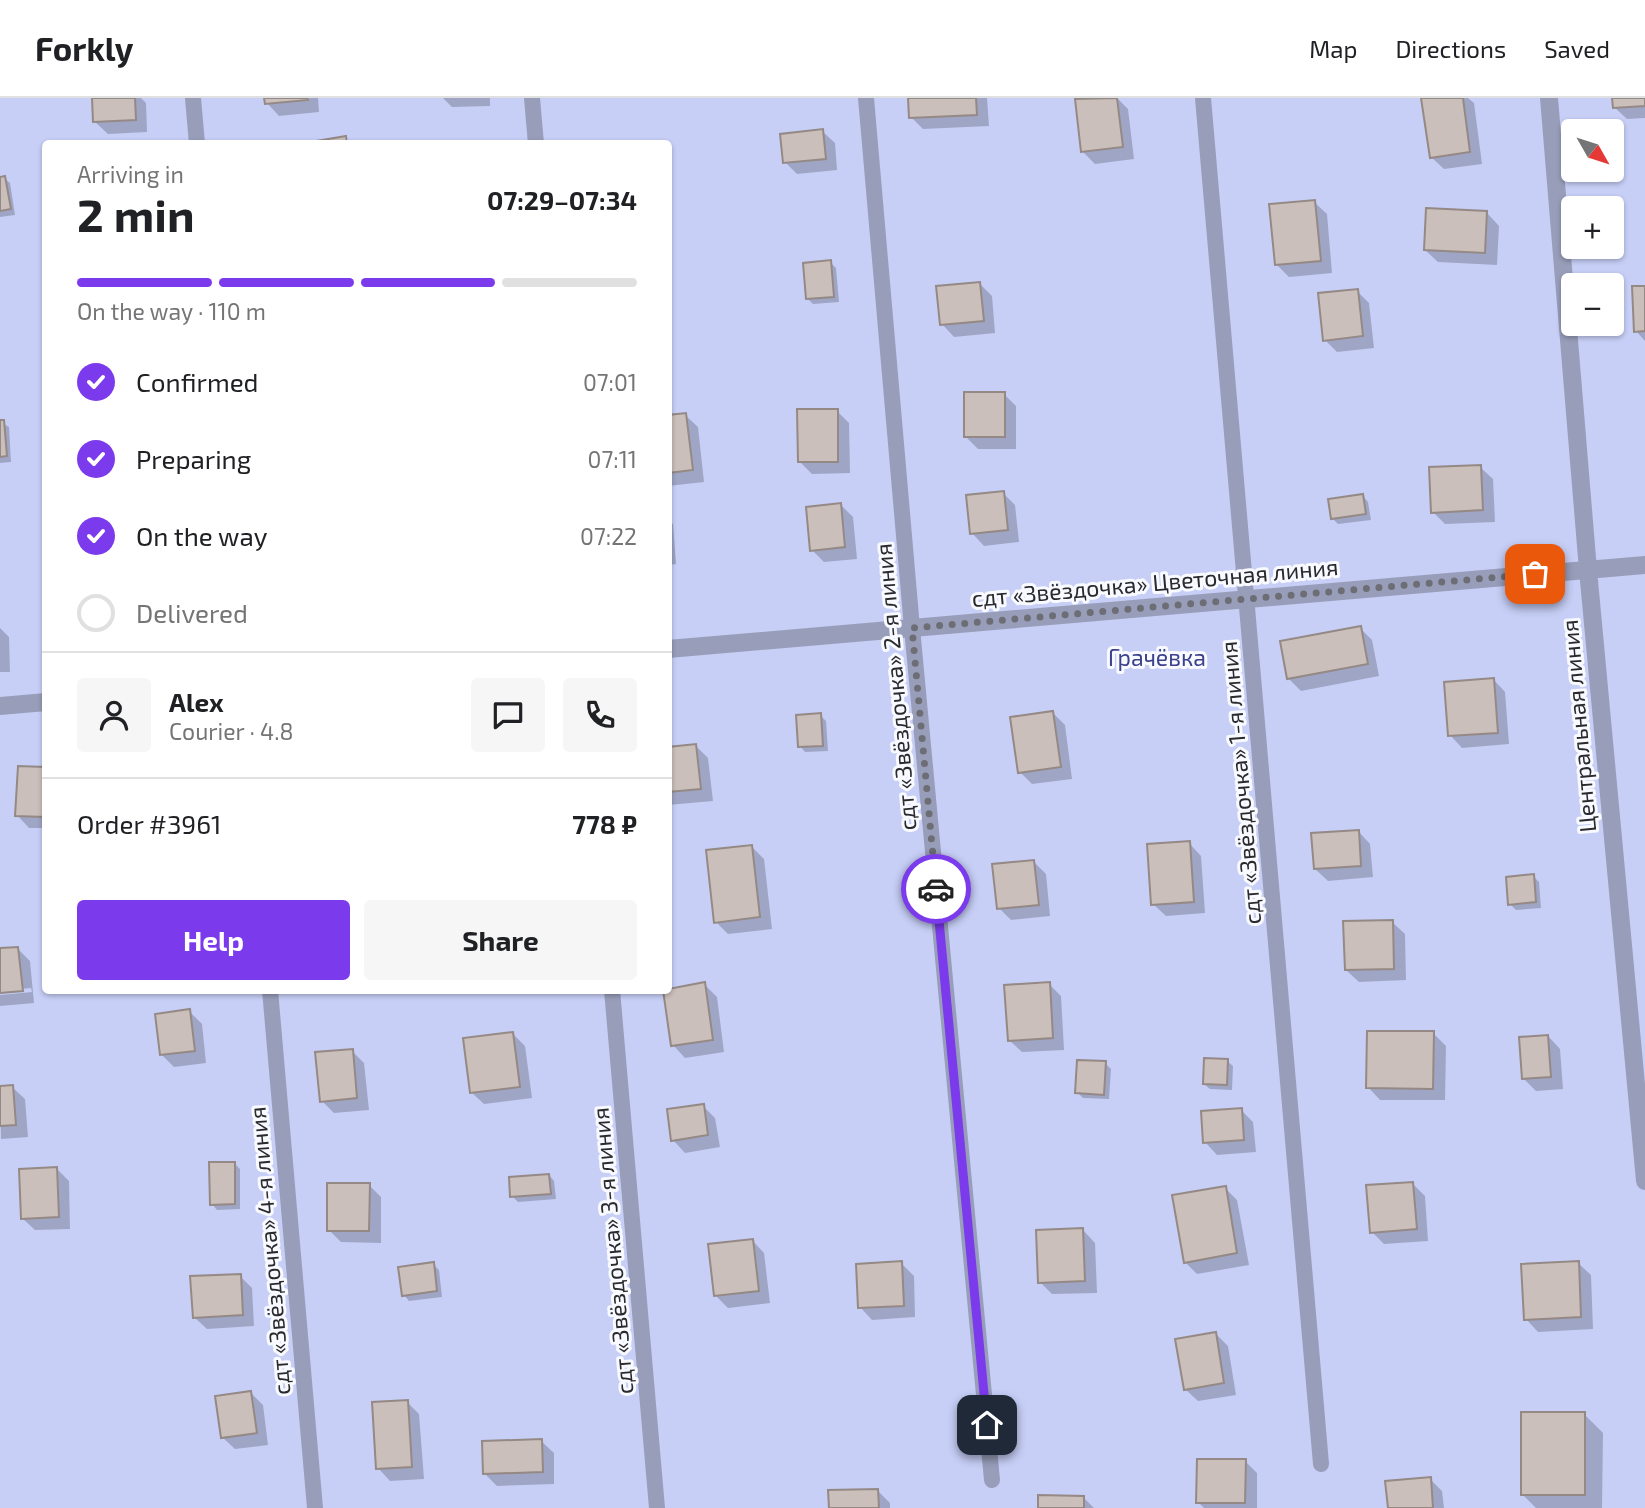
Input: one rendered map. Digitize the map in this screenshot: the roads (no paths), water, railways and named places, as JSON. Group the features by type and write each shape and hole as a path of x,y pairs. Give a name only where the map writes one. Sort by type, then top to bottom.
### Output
{"street":[{"name":"Центральная линия","path":"1549,98 1588,570 1645,1181"},
{"name":"сдт «Звёздочка» Цветочная линия","path":"672,649 1645,565"},
{"path":"0,706 42,702"}],"lane":[{"path":"193,98 197,140"},
{"path":"532,98 536,140"},
{"name":"сдт «Звёздочка» 2-я линия","path":"866,98 912,628 992,1480"},
{"name":"сдт «Звёздочка» 1-я линия","path":"1203,98 1321,1464"},
{"name":"сдт «Звёздочка» 4-я линия","path":"270,994 315,1508"},
{"name":"сдт «Звёздочка» 3-я линия","path":"612,994 657,1508"}],"park label":[{"name":"Грачёвка","path":"1157,657"}]}
